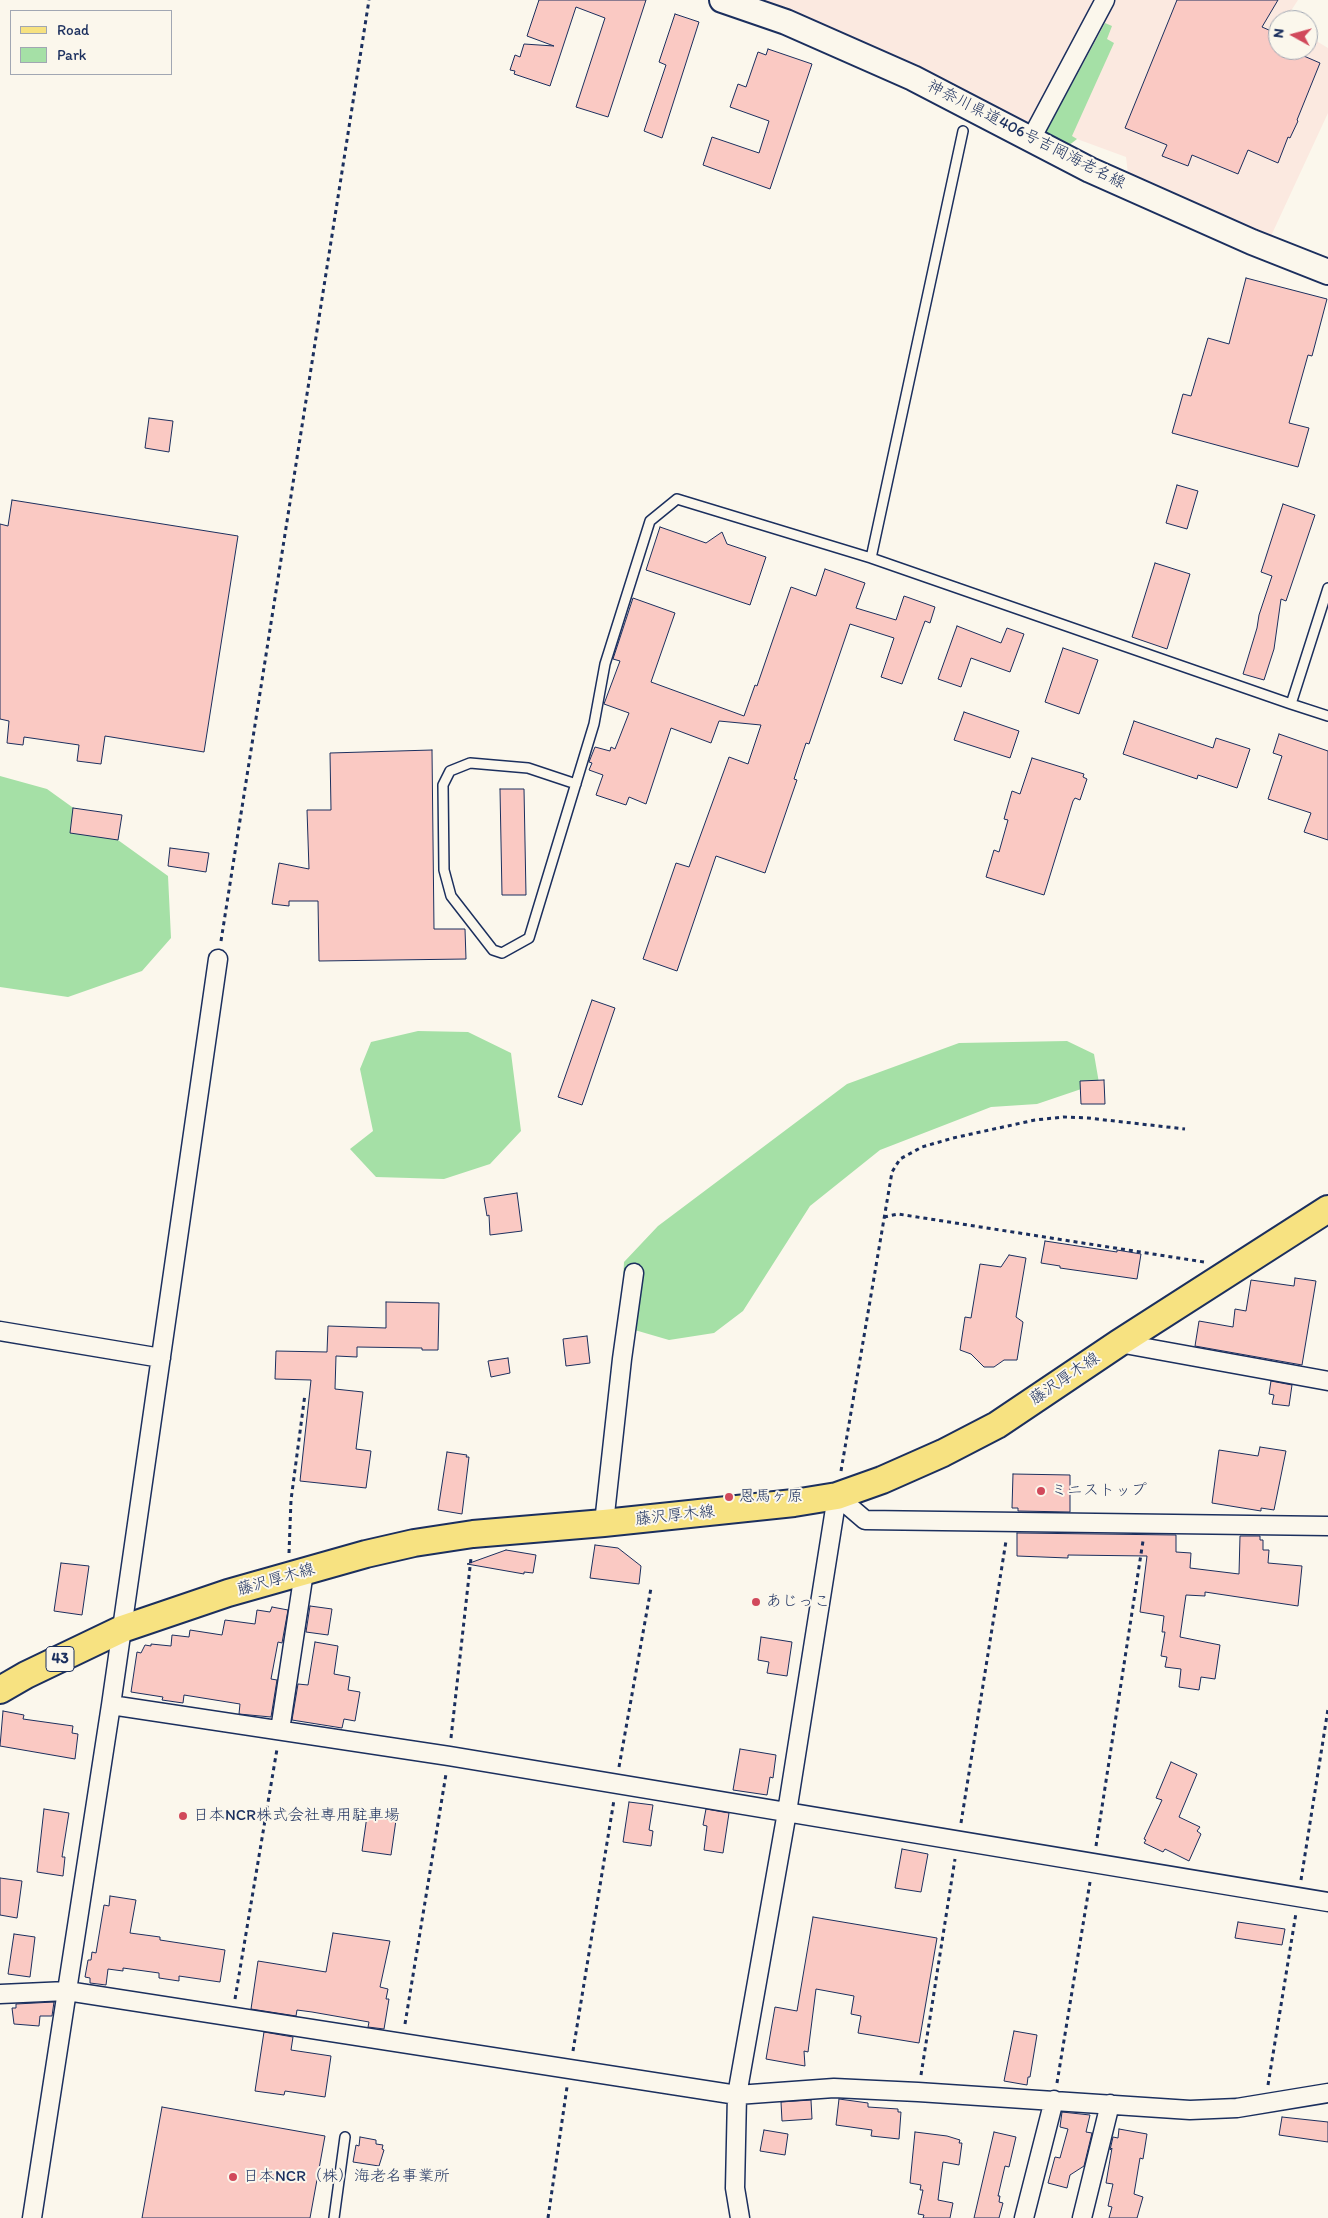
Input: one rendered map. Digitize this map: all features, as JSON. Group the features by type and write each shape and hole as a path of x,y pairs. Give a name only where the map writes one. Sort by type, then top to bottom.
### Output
{"main road":[{"name":"神奈川県道406号吉岡海老名線","path":"722,0 786,22 913,78 1090,170 1252,242 1328,272"},
{"name":"藤沢厚木線","path":"0,1690 26,1675 122,1629 228,1594 366,1554 414,1543 473,1534 604,1523 794,1503 837,1496 882,1480 943,1453 997,1425 1119,1343 1328,1209"}],"street":[{"path":"1031,139 1106,0"},
{"path":"32,2218 111,1705 218,959"},
{"path":"604,1523 622,1359 634,1273"},
{"path":"0,1332 162,1358"},
{"path":"1119,1343 1328,1381"},
{"path":"837,1496 865,1520 1008,1520 1328,1526"},
{"path":"740,2218 735,2188 737,2095 787,1812 837,1496"},
{"path":"280,1730 297,1574"},
{"path":"111,1705 449,1756 1328,1902"},
{"path":"0,1994 67,1992 569,2071 737,2095 834,2088 1054,2100 1190,2110 1237,2108 1328,2093"},
{"path":"1024,2218 1054,2100"},
{"path":"1082,2218 1110,2104"}],"lane":[{"path":"871,558 963,131"},
{"path":"576,784 528,768 470,763 450,771 443,785 444,870 451,896 493,950 502,953 529,938 576,784 594,724 604,664 650,521 677,499 871,558 1328,716"},
{"path":"1291,704 1328,588"},
{"path":"334,2218 345,2137"}],"path":[{"path":"218,959 369,0"},
{"path":"837,1496 892,1172 900,1159 922,1147 1035,1120 1064,1117 1088,1118 1185,1129"},
{"path":"884,1217 898,1214 1206,1262 1223,1276"},
{"path":"297,1574 289,1527 305,1394"},
{"path":"918,2092 1005,1552 1008,1520"},
{"path":"1054,2100 1145,1524"},
{"path":"401,2045 449,1756 473,1534"},
{"path":"548,2218 569,2071 616,1784 651,1588"},
{"path":"232,2017 280,1730"}],"shaded area":[{"path":"759,0 1100,0 1030,126 821,24"},
{"path":"1113,0 1298,0 1292,10 1268,10 1268,60 1318,60 1318,42 1328,48 1328,113 1271,236 1128,174 1126,157 1077,139 1068,146 1042,133"}],"green space":[{"path":"1105,23 1112,26 1107,39 1114,43 1072,136 1077,139 1068,146 1045,134"},
{"path":"0,776 47,789 168,876 171,938 142,971 68,997 0,987"},
{"path":"418,1031 468,1032 511,1053 521,1131 490,1164 444,1179 376,1177 350,1149 373,1131 360,1069 371,1042"},
{"path":"1067,1041 1094,1054 1099,1083 1037,1104 991,1107 880,1150 810,1206 743,1311 714,1333 669,1340 621,1326 624,1262 658,1226 847,1084 959,1043"}],"building":[{"path":"539,0 646,0 608,117 576,107 605,18 576,7 550,86 514,74 515,71 510,70 515,55 520,57 524,44 554,46 527,36"},
{"path":"1177,0 1278,0 1272,10 1268,10 1268,17 1262,27 1268,30 1268,60 1313,60 1320,63 1298,121 1290,138 1288,137 1278,163 1248,150 1238,174 1192,155 1188,166 1162,156 1167,145 1125,128"},
{"path":"675,14 699,22 662,138 644,131 666,65 659,62"},
{"path":"768,49 812,64 770,189 703,165 712,137 759,153 769,121 730,107 738,84 746,87 758,52 766,55"},
{"path":"1246,278 1327,299 1312,356 1308,355 1289,423 1309,428 1298,467 1172,433 1183,394 1191,396 1208,338 1229,344"},
{"path":"149,418 173,421 169,452 145,448"},
{"path":"1177,485 1198,491 1187,529 1166,523"},
{"path":"12,500 238,536 204,752 105,736 101,764 77,761 79,745 24,737 23,745 7,743 9,721 0,719 0,524 8,526"},
{"path":"1283,504 1315,515 1286,601 1281,599 1274,649 1264,680 1243,674 1272,576 1261,572"},
{"path":"660,527 706,543 722,532 727,544 766,557 750,605 646,570"},
{"path":"1155,563 1190,574 1167,649 1132,637"},
{"path":"825,569 865,583 856,608 896,620 904,596 935,607 930,623 925,621 902,684 881,677 894,638 850,624 809,744 806,743 794,779 797,780 765,873 716,856 677,971 643,959 676,863 689,867 729,757 748,764 761,725 719,721 711,743 671,728 646,804 629,797 626,805 596,795 603,775 589,770 592,763 589,762 595,747 610,751 611,747 615,749 629,713 604,704 620,661 613,659 633,598 675,613 651,682 744,716 755,685 757,686 791,587 816,596"},
{"path":"957,626 1001,643 1007,628 1024,634 1010,672 971,658 961,687 938,679"},
{"path":"1063,648 1098,660 1079,714 1045,702"},
{"path":"964,712 1019,731 1010,758 954,740"},
{"path":"1134,721 1213,748 1216,738 1250,749 1237,788 1198,775 1197,779 1123,754"},
{"path":"1279,734 1328,751 1328,840 1304,832 1311,813 1268,799 1282,756 1273,753"},
{"path":"432,750 434,929 465,929 466,959 319,961 318,901 289,901 289,906 272,904 279,863 309,869 307,810 331,810 330,753"},
{"path":"1032,758 1084,774 1083,777 1087,779 1080,800 1075,798 1073,801 1044,895 986,877 994,850 999,852 1008,820 1004,819 1012,791 1020,794"},
{"path":"500,789 524,789 526,895 502,895"},
{"path":"73,808 122,815 118,840 70,833"},
{"path":"170,848 209,853 206,872 168,866"},
{"path":"592,1000 615,1008 582,1105 558,1097"},
{"path":"1104,1080 1105,1104 1081,1104 1080,1081"},
{"path":"517,1193 522,1231 490,1235 489,1215 487,1216 484,1198"},
{"path":"1045,1241 1141,1254 1137,1279 1060,1268 1060,1266 1041,1263"},
{"path":"1009,1255 1026,1258 1016,1317 1023,1322 1017,1360 1004,1360 994,1367 984,1367 971,1354 960,1350 965,1317 971,1318 980,1264 1001,1267"},
{"path":"1295,1278 1316,1281 1302,1365 1195,1346 1199,1321 1233,1327 1235,1309 1246,1311 1251,1280 1294,1286"},
{"path":"386,1302 439,1303 438,1350 357,1347 357,1357 336,1356 335,1389 363,1392 356,1449 371,1451 366,1488 300,1481 311,1380 275,1379 276,1351 327,1352 328,1326 386,1328"},
{"path":"587,1336 590,1363 566,1366 563,1339"},
{"path":"508,1358 510,1373 491,1377 488,1361"},
{"path":"1271,1381 1292,1385 1289,1406 1272,1404 1274,1395 1269,1394"},
{"path":"1260,1447 1286,1451 1274,1510 1261,1508 1261,1511 1212,1503 1219,1450 1258,1456"},
{"path":"447,1452 467,1455 466,1457 469,1457 462,1514 438,1510"},
{"name":"ミニストップ","path":"1013,1474 1070,1475 1070,1512 1018,1511 1018,1508 1012,1508"},
{"path":"1017,1533 1176,1535 1176,1552 1191,1553 1190,1568 1239,1574 1240,1536 1260,1536 1260,1540 1263,1540 1263,1550 1269,1550 1268,1563 1302,1566 1298,1606 1205,1592 1205,1596 1186,1595 1180,1637 1220,1645 1215,1679 1201,1677 1199,1690 1179,1687 1181,1669 1165,1667 1167,1657 1161,1656 1165,1632 1162,1632 1164,1616 1140,1612 1147,1556 1068,1555 1068,1558 1017,1556"},
{"path":"595,1545 618,1548 641,1566 639,1584 590,1578"},
{"path":"506,1550 536,1555 533,1573 524,1572 524,1574 467,1564"},
{"path":"61,1563 89,1566 82,1615 54,1611"},
{"path":"310,1606 332,1609 328,1635 306,1632"},
{"path":"272,1607 288,1610 282,1643 278,1642 271,1679 277,1680 271,1717 239,1714 240,1704 184,1695 183,1703 162,1700 163,1697 131,1692 137,1652 141,1653 145,1645 171,1646 172,1635 189,1637 190,1630 222,1635 225,1620 255,1624 257,1610 270,1612"},
{"path":"761,1637 792,1642 787,1676 767,1673 769,1662 758,1660"},
{"path":"315,1642 338,1646 334,1674 350,1677 348,1690 360,1692 355,1721 344,1719 342,1728 292,1720 298,1684 308,1685"},
{"path":"3,1711 24,1715 23,1719 73,1726 72,1733 78,1734 75,1759 0,1746"},
{"path":"740,1749 776,1755 773,1778 770,1777 767,1795 733,1790"},
{"path":"1171,1762 1197,1774 1179,1817 1200,1827 1197,1831 1201,1834 1189,1861 1165,1849 1163,1852 1144,1843 1146,1840 1144,1839 1162,1800 1156,1798"},
{"path":"629,1802 653,1805 649,1830 653,1831 651,1846 623,1842"},
{"path":"44,1809 69,1813 62,1857 65,1857 63,1876 37,1872"},
{"path":"706,1809 729,1813 723,1853 704,1850 707,1826 703,1825"},
{"path":"367,1816 396,1820 391,1855 362,1851"},
{"path":"902,1849 928,1854 921,1892 895,1888"},
{"path":"0,1878 22,1881 17,1918 0,1915"},
{"path":"110,1896 136,1900 130,1933 160,1937 160,1940 225,1950 220,1982 179,1976 179,1981 159,1978 159,1973 123,1968 123,1971 108,1969 106,1985 90,1983 90,1978 85,1977 88,1960 91,1960 92,1952 96,1953 104,1905 109,1906"},
{"path":"813,1917 937,1938 919,2043 858,2033 861,2016 851,2014 854,1996 816,1989 808,2052 804,2051 805,2066 766,2059 775,2007 797,2011"},
{"path":"1238,1922 1285,1929 1282,1945 1235,1938"},
{"path":"333,1933 390,1941 380,1987 388,1989 386,1999 389,1999 384,2029 368,2027 369,2022 312,2012 297,2010 296,2016 251,2009 258,1961 326,1972"},
{"path":"14,1934 35,1937 30,1977 8,1974"},
{"path":"54,2002 52,2016 40,2016 39,2026 14,2024 12,2008 16,2008 16,2004"},
{"path":"1014,2031 1037,2035 1027,2085 1004,2081"},
{"path":"264,2032 293,2037 291,2050 331,2056 325,2097 285,2091 284,2095 255,2091"},
{"path":"839,2099 868,2103 868,2107 898,2109 898,2112 901,2112 899,2139 871,2136 872,2130 836,2125"},
{"path":"811,2100 812,2119 782,2121 781,2102"},
{"name":"日本NCR（株）海老名事業所","path":"162,2107 325,2136 310,2218 142,2218"},
{"path":"1062,2112 1090,2115 1086,2132 1092,2133 1084,2166 1070,2175 1067,2188 1048,2183 1055,2157 1060,2158 1068,2129 1060,2127"},
{"path":"1282,2117 1328,2122 1328,2142 1279,2135"},
{"path":"1119,2129 1147,2134 1143,2159 1140,2158 1134,2194 1143,2197 1137,2218 1109,2218 1112,2207 1108,2206 1113,2184 1106,2183 1113,2137 1118,2138"},
{"path":"764,2130 788,2134 785,2155 760,2151"},
{"path":"915,2132 947,2136 960,2140 959,2143 962,2143 959,2165 943,2162 938,2200 953,2203 950,2218 923,2218 924,2215 918,2214 923,2190 920,2190 921,2185 910,2183"},
{"path":"994,2132 1016,2137 1009,2167 1005,2166 998,2196 1000,2196 999,2202 1003,2203 999,2218 974,2218"},
{"path":"360,2137 376,2140 376,2144 383,2145 382,2149 384,2150 379,2166 353,2162 356,2145 359,2146"}],"place":[{"name":"ミニストップ","path":"1041,1491"},
{"name":"恩馬ヶ原","path":"729,1497"},
{"name":"あじっこ","path":"756,1602"},
{"name":"日本NCR株式会社専用駐車場","path":"183,1816"},
{"name":"日本NCR（株）海老名事業所","path":"233,2177"}]}
